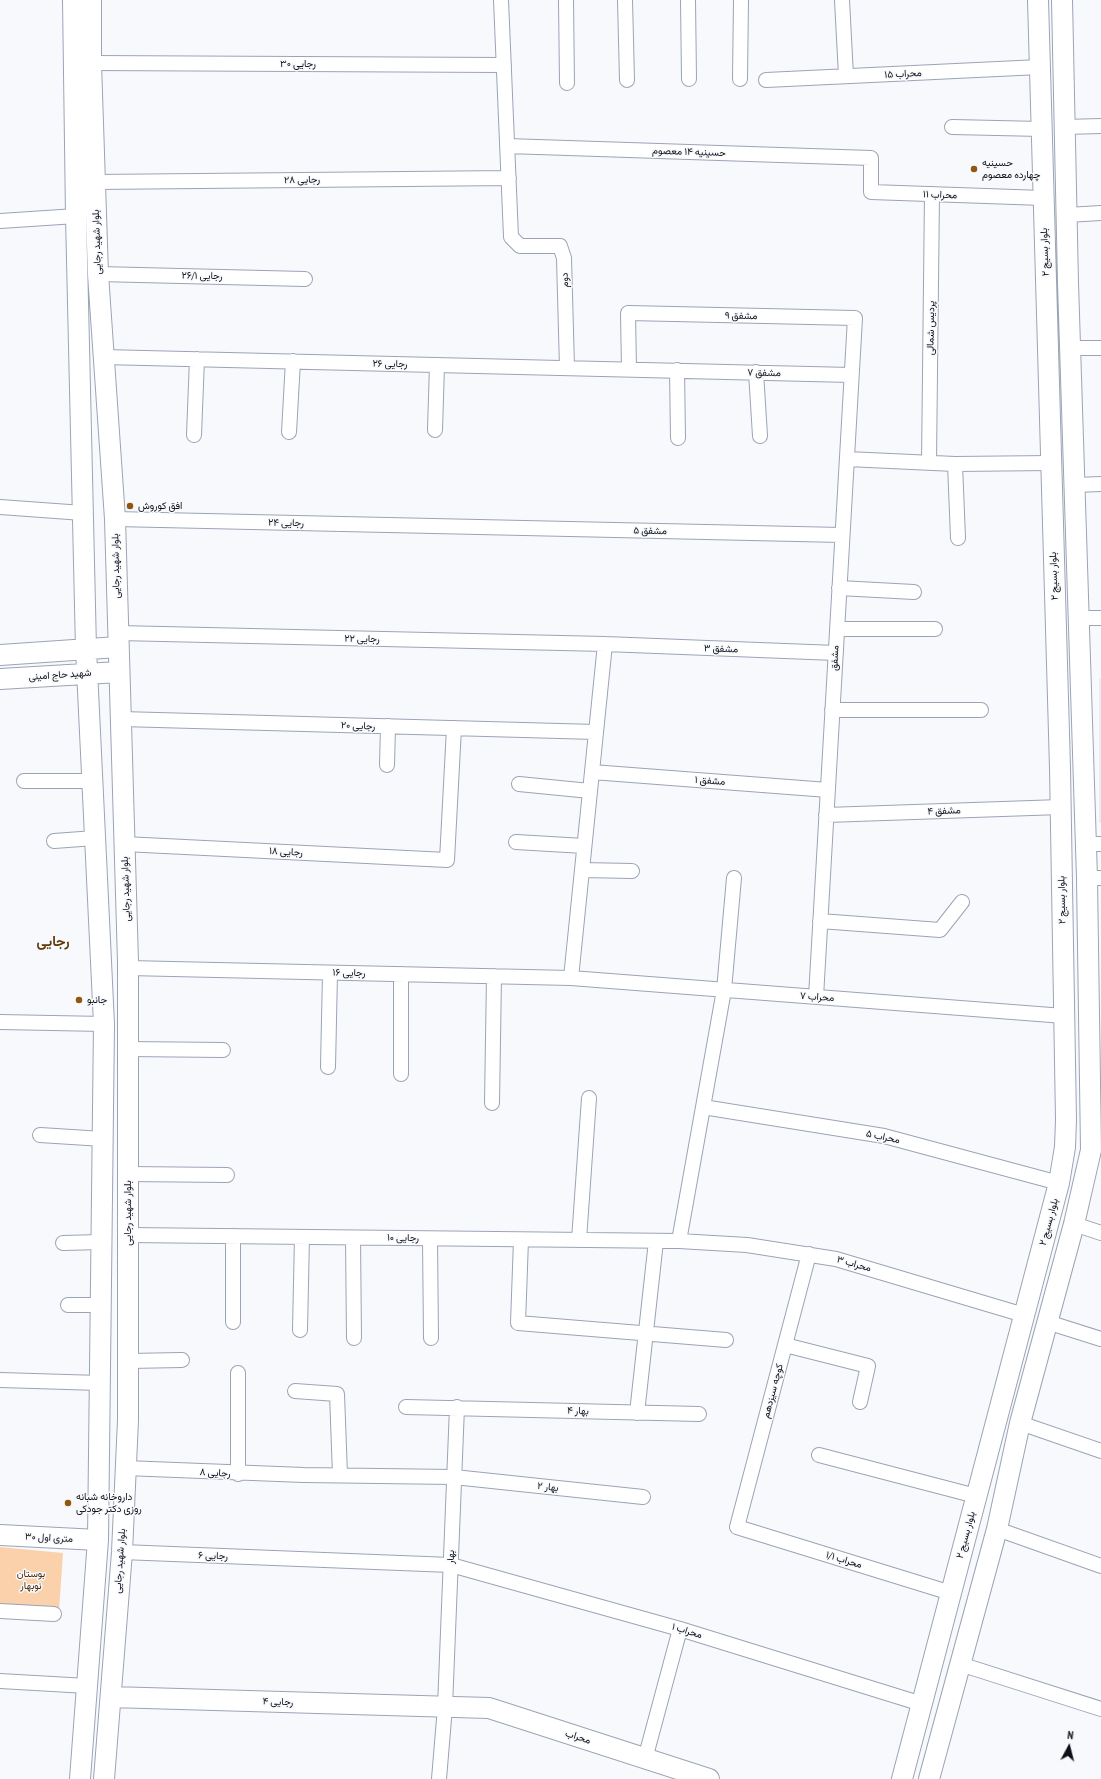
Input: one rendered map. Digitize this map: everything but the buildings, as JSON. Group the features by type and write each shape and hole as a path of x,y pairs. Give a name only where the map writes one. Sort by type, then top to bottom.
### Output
{"main road":[{"name":"بلوار شهید رجایی","path":"73,0 76,216 86,649 104,1024 98,1540 80,1779"},
{"name":"بلوار شهید رجایی","path":"91,0 91,63 98,274 115,519 128,968 128,1361 126,1468 122,1552 104,1779"},
{"name":"بلوار بسیج ۲","path":"902,1779 1059,1183 1065,1147 1066,1120 1061,807 1038,0"},
{"path":"929,1779 997,1529 1020,1423 1047,1322 1074,1224 1098,1151 1092,1120 1095,1011 1094,878 1078,618 1062,0"},
{"path":"1053,521 1076,520"},
{"path":"0,655 86,649 118,640"},
{"path":"44,652 50,657 52,664 50,671 45,676"},
{"name":"شهید حاج امینی","path":"0,679 119,672"},
{"path":"1065,1147 1098,1151"},
{"name":"۳۰ متری اول","path":"0,1535 98,1540"},
{"name":"رجایی ۴","path":"110,1697 445,1707"},
{"name":"محراب","path":"445,1707 489,1708 709,1779"}],"street":[{"path":"501,0 509,178"},
{"path":"566,0 567,83"},
{"path":"626,0 627,80"},
{"path":"688,0 689,79"},
{"path":"740,79 741,0"},
{"path":"842,0 846,76"},
{"name":"رجایی ۳۰","path":"91,63 504,65"},
{"name":"محراب ۱۵","path":"766,80 1040,67"},
{"path":"1065,128 1101,126"},
{"path":"952,127 1042,129"},
{"name":"حسینیه ۱۴ معصوم","path":"508,146 871,158"},
{"name":"محراب ۱۱","path":"871,158 871,192 1043,198"},
{"name":"رجایی ۲۸","path":"95,182 509,178"},
{"name":"دوم","path":"509,178 511,237 520,246 560,246 564,258 567,368"},
{"name":"پردیس شمالی","path":"929,462 932,194"},
{"path":"1067,215 1101,213"},
{"path":"0,221 76,216"},
{"name":"رجایی ۲۶/۱","path":"98,274 306,279"},
{"name":"مشفق ۹","path":"630,370 628,314 854,318"},
{"name":"مشفق","path":"816,997 854,318"},
{"path":"1070,348 1101,348"},
{"name":"رجایی ۲۶","path":"103,357 677,370"},
{"path":"194,434 197,359"},
{"path":"289,432 293,361"},
{"path":"435,430 437,365"},
{"path":"677,370 678,438"},
{"name":"مشفق ۷","path":"677,370 851,375"},
{"path":"756,372 760,436"},
{"path":"847,459 955,464 1051,463"},
{"path":"955,464 958,538"},
{"path":"1074,485 1101,484"},
{"path":"0,507 83,513"},
{"name":"رجایی ۲۴","path":"115,519 458,526"},
{"name":"مشفق ۵","path":"458,526 842,535"},
{"path":"839,588 914,592"},
{"path":"1078,618 1101,618"},
{"path":"837,629 935,628"},
{"name":"رجایی ۲۲","path":"118,640 606,644"},
{"path":"570,978 606,644"},
{"name":"مشفق ۳","path":"606,644 836,653"},
{"path":"832,710 981,710"},
{"name":"رجایی ۲۰","path":"121,719 596,732"},
{"path":"386,765 388,726"},
{"name":"رجایی ۱۸","path":"124,844 447,860 454,728"},
{"name":"مشفق ۱","path":"592,772 828,790"},
{"path":"24,782 92,780"},
{"path":"519,784 590,791"},
{"name":"مشفق ۴","path":"826,815 1061,807"},
{"path":"54,842 95,838"},
{"path":"516,842 584,846"},
{"path":"582,870 632,871"},
{"path":"679,1241 724,990 734,878"},
{"path":"820,921 940,930 962,902"},
{"name":"رجایی ۱۶","path":"128,968 570,978"},
{"path":"328,1067 330,973"},
{"path":"401,974 401,1074"},
{"path":"492,1103 494,976"},
{"name":"محراب ۷","path":"570,978 1064,1016"},
{"path":"0,1022 104,1024"},
{"path":"128,1049 223,1050"},
{"path":"578,1240 590,1098"},
{"name":"محراب ۵","path":"703,1107 884,1136 1059,1183"},
{"path":"40,1135 103,1139"},
{"path":"128,1174 227,1175"},
{"path":"1074,1224 1101,1233"},
{"name":"رجایی ۱۰","path":"128,1235 679,1241"},
{"path":"233,1236 233,1322"},
{"path":"300,1330 302,1237"},
{"path":"352,1238 354,1338"},
{"path":"430,1239 431,1338"},
{"path":"521,1240 518,1323 645,1332 726,1340"},
{"path":"637,1413 656,1241"},
{"name":"محراب ۳","path":"679,1241 747,1245 836,1259 1024,1315"},
{"path":"63,1243 101,1242"},
{"name":"کوچه سیزدهم","path":"737,1527 809,1254"},
{"path":"68,1305 101,1305"},
{"path":"1047,1322 1101,1339"},
{"path":"785,1345 868,1366 860,1402"},
{"path":"128,1361 182,1360"},
{"path":"238,1373 238,1474"},
{"path":"0,1380 100,1383"},
{"path":"295,1391 337,1394 340,1475"},
{"name":"بهار ۴","path":"406,1407 699,1414"},
{"name":"بهار","path":"439,1779 445,1707 457,1408"},
{"path":"1020,1423 1101,1451"},
{"path":"819,1455 976,1496"},
{"name":"رجایی ۸","path":"126,1468 238,1474 340,1475"},
{"name":"بهار ۲","path":"340,1475 454,1477 643,1497"},
{"name":"محراب ۱/۱","path":"737,1527 950,1593"},
{"path":"997,1529 1101,1566"},
{"name":"رجایی ۶","path":"122,1552 451,1565"},
{"name":"محراب ۱","path":"451,1565 680,1628 922,1704"},
{"path":"0,1611 54,1614"},
{"path":"645,1759 680,1628"},
{"path":"960,1664 1101,1709"},
{"path":"0,1681 87,1686"}],"shaded area":[{"path":"1099,678 1101,679 1101,823 1099,823"}],"green space":[{"name":"بوستان نوبهار","path":"0,1547 63,1553 59,1611 0,1606"}],"place":[{"name":"حسینیه چهارده معصوم","path":"974,169"},
{"name":"افق کوروش","path":"130,506"},
{"name":"جانبو","path":"79,1000"},
{"name":"داروخانه شبانه روزی دکتر جودکی","path":"68,1503"}],"district":[{"name":"رجایی","path":"53,942"}]}
